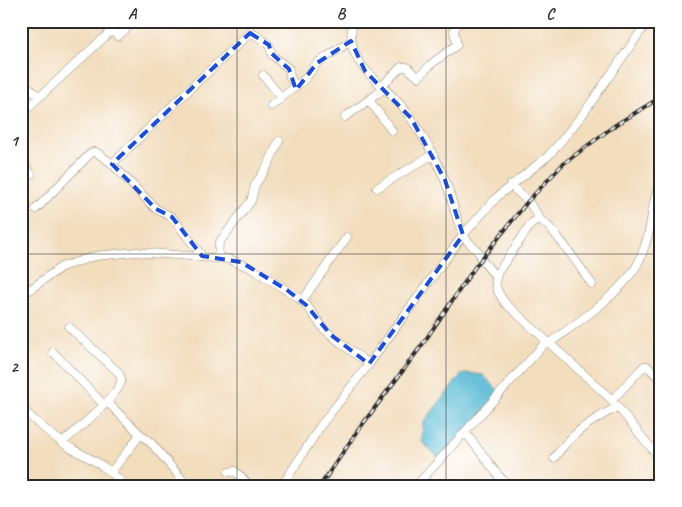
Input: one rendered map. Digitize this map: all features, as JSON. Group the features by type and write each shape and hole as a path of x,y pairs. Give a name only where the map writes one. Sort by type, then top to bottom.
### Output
{"street":[{"path":"102,21 118,36 135,21"},
{"path":"21,114 119,21"},
{"path":"353,21 352,48 365,71 394,96 404,108 445,180 464,235 496,277"},
{"path":"345,117 383,88 398,68 407,67 419,77 431,64 457,45 453,34 462,21"},
{"path":"282,486 321,425 369,364 464,235 510,185 548,156 567,134 648,21"},
{"path":"112,164 250,33 256,35 269,45 272,55 289,69 290,77 296,87"},
{"path":"271,106 309,75 316,63 351,41"},
{"path":"264,74 281,97"},
{"path":"21,80 40,97"},
{"path":"369,100 392,131"},
{"path":"218,258 219,242 251,201 255,185 268,165 279,141"},
{"path":"36,209 93,152 112,164 156,209 172,217 202,256"},
{"path":"377,188 432,155"},
{"path":"21,161 31,174"},
{"path":"416,486 549,342 595,309 633,272 647,241 656,193 661,182"},
{"path":"510,185 528,201 592,284"},
{"path":"541,220 535,220 532,223 496,277 495,287 505,302 612,400 661,460"},
{"path":"302,301 347,238"},
{"path":"21,296 61,267 95,256 136,252 228,259 246,265 302,301 324,328 369,364"},
{"path":"63,442 106,403 120,384 120,376 69,327"},
{"path":"53,352 152,444 186,484"},
{"path":"612,400 644,366 650,368 661,380"},
{"path":"554,458 566,441 574,434 617,407"},
{"path":"21,408 41,426 73,449 97,461 125,486"},
{"path":"465,432 509,486"},
{"path":"111,472 137,439 139,433"},
{"path":"229,472 235,471 250,486"},
{"path":"494,486 501,478"}],"highlighted area":[{"path":"250,33 269,45 271,53 289,69 296,90 317,63 351,41 365,71 411,118 445,180 462,229 463,235 369,364 331,335 306,305 287,290 241,262 202,256 172,217 156,209 112,164"}],"water":[{"path":"466,373 483,375 503,395 476,422 452,452 440,459 422,442 423,423 460,376"}],"railway":[{"path":"320,486 359,429 422,345 475,267 528,201 563,164 614,126 661,97"}]}
